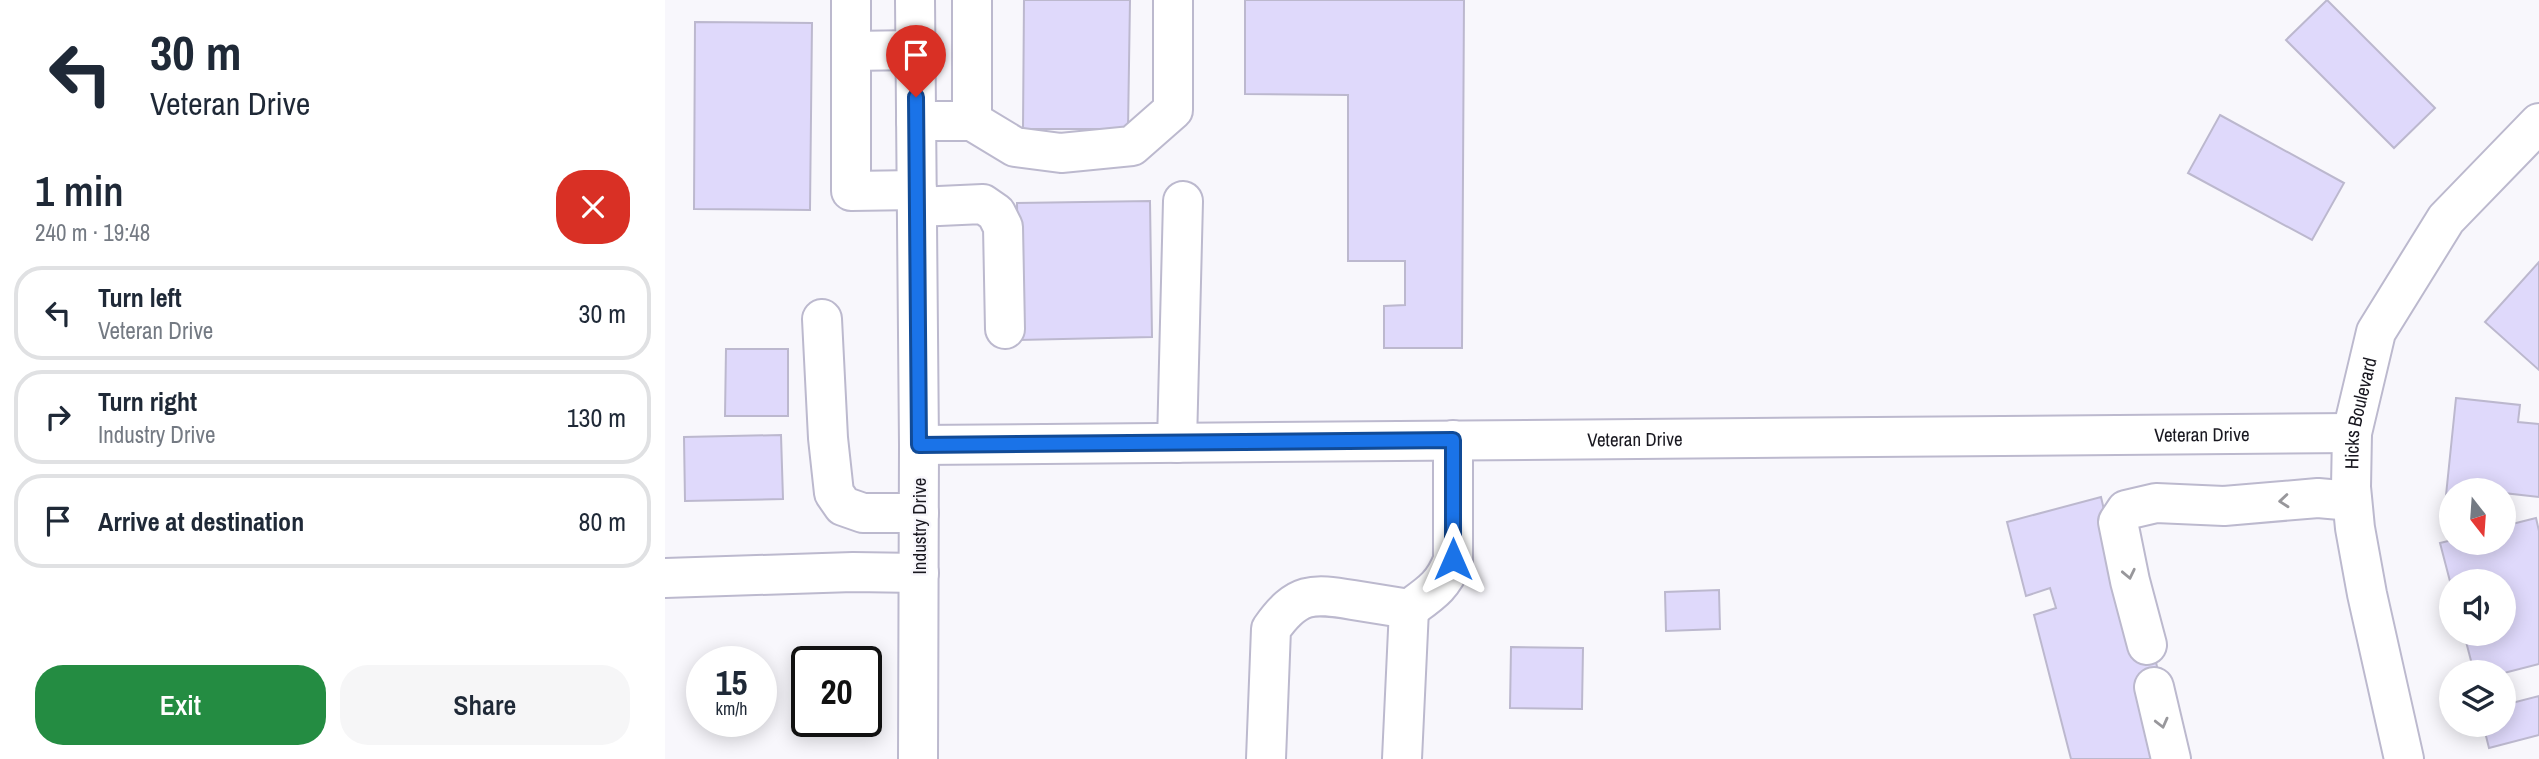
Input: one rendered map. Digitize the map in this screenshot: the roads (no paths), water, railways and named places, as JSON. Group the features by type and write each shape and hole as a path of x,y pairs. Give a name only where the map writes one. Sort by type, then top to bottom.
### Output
{"street":[{"path":"851,0 851,191 983,204 996,212 1003,227 1005,329"},
{"name":"Industry Drive","path":"915,0 919,445 918,759"},
{"path":"972,0 972,121"},
{"path":"916,121 972,121 1015,147 1061,153 1132,146 1173,110 1173,0"},
{"path":"851,51 916,50"},
{"name":"Hicks Boulevard","path":"2404,759 2367,594 2353,501 2351,433 2376,332 2446,219 2539,123"},
{"path":"1177,443 1183,201"},
{"path":"822,319 828,438 834,493 843,506 863,513 919,513"},
{"name":"Veteran Drive","path":"919,445 2351,433"},
{"path":"1266,759 1271,629 1283,612 1300,600 1318,594 1409,609 1447,577 1453,559 1453,440"},
{"path":"2147,645 2118,522 2126,510 2156,503 2224,506 2318,498 2353,501"},
{"path":"665,578 853,572 919,573"},
{"path":"1402,759 1409,609"},
{"path":"2154,687 2171,759"}]}
